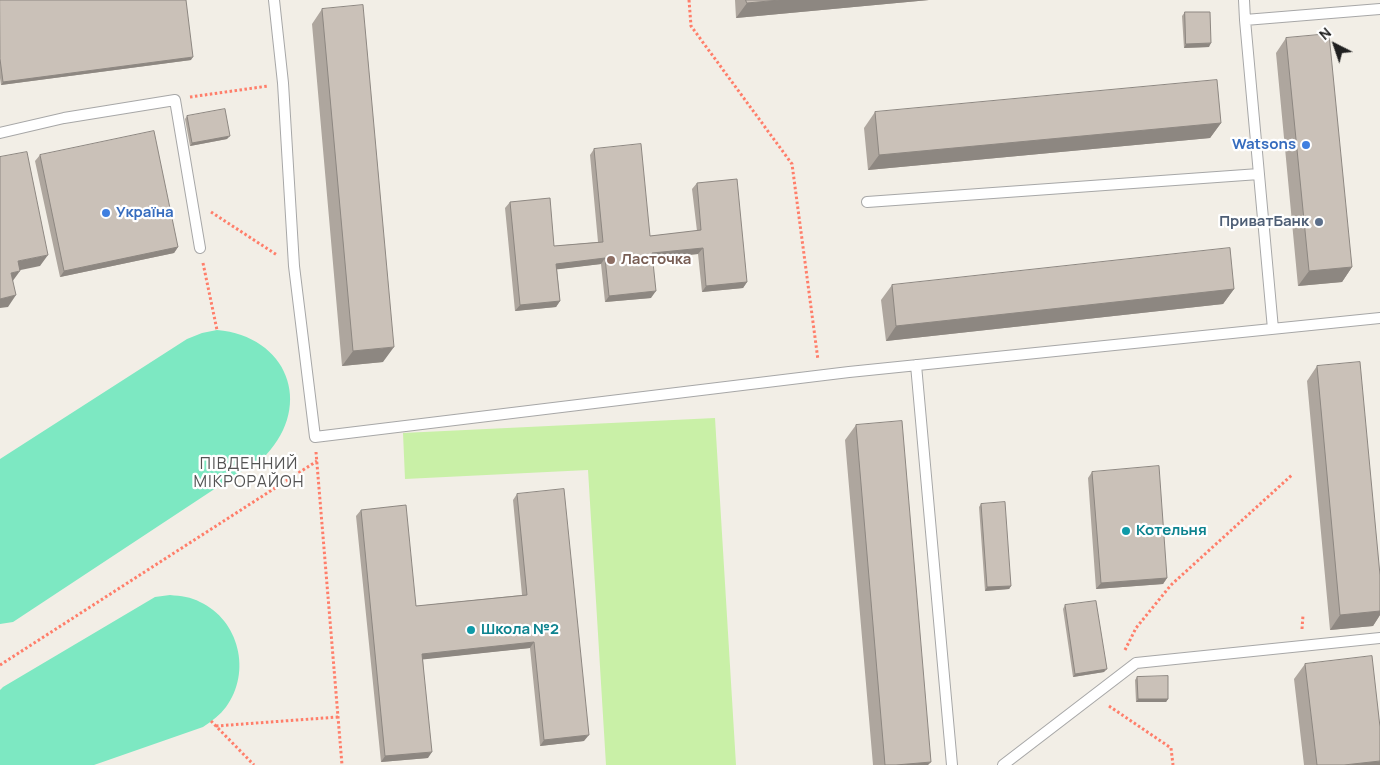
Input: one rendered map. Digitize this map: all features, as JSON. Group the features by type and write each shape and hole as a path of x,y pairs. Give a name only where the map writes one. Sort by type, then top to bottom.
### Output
{"lane":[{"path":"274,0 283,83 294,266 315,437 916,365 1380,318"},
{"path":"1244,0 1273,329"},
{"path":"1245,20 1380,9"},
{"path":"0,134 64,118 175,100 200,248"},
{"path":"867,202 1258,174"},
{"path":"916,365 952,765"},
{"path":"1004,765 1136,663 1380,638"}],"path":[{"path":"689,0 691,26 792,164 820,376"},
{"path":"175,100 283,83"},
{"path":"191,199 294,266"},
{"path":"200,248 217,330"},
{"path":"315,437 342,765"},
{"path":"0,665 317,461"},
{"path":"1124,652 1136,628 1172,585 1293,474"},
{"path":"1094,695 1171,748 1172,765"},
{"path":"216,726 338,717"},
{"path":"211,721 254,765"}],"green space":[{"path":"217,330 241,335 261,345 276,359 286,376 290,395 288,415 281,435 266,455 13,622 0,624 0,459 187,339"},
{"path":"715,418 736,765 606,765 588,470 405,479 403,433"},
{"path":"170,595 193,599 213,610 224,621 232,634 237,648 238,678 234,693 221,713 203,727 94,765 0,765 0,690 3,687 155,597"}],"building":[{"path":"0,0 186,0 193,57 3,82 0,59"},
{"path":"746,0 780,0 747,3"},
{"path":"363,5 394,347 353,351 322,9"},
{"path":"1185,12 1210,12 1211,43 1186,44"},
{"path":"1329,34 1352,267 1309,271 1286,38"},
{"path":"1217,80 1221,123 879,155 875,112"},
{"path":"225,109 230,136 192,143 187,116"},
{"name":"Україна","path":"154,131 178,247 64,271 40,155"},
{"path":"641,144 650,236 701,230 697,183 737,179 747,282 706,286 703,248 652,253 656,291 609,296 605,258 556,264 560,301 520,305 510,202 550,198 554,246 603,242 594,149"},
{"path":"27,152 48,255 18,261 20,271 11,273 16,295 0,299 0,157"},
{"path":"1230,248 1234,289 896,326 892,285"},
{"path":"1360,362 1380,575 1380,611 1340,615 1317,366"},
{"path":"902,421 931,762 885,765 856,425"},
{"name":"Котельня","path":"1159,466 1167,578 1101,583 1092,472"},
{"name":"Школа №2","path":"564,489 589,735 544,740 534,642 422,654 432,752 385,756 361,510 406,505 416,606 527,595 517,494"},
{"path":"1005,502 1011,586 987,587 981,504"},
{"path":"1096,601 1107,669 1075,674 1065,605"},
{"path":"1372,656 1380,727 1380,761 1344,765 1317,765 1305,664"},
{"path":"1168,676 1168,699 1138,699 1137,677"}],"place":[{"name":"Watsons","path":"1306,145"},
{"name":"Україна","path":"106,213"},
{"name":"ПриватБанк","path":"1319,222"},
{"name":"Ласточка","path":"611,260"},
{"name":"Котельня","path":"1126,531"},
{"name":"Школа №2","path":"471,630"}],"district":[{"name":"ПІВДЕННИЙ МІКРОРАЙОН","path":"249,474"}]}
